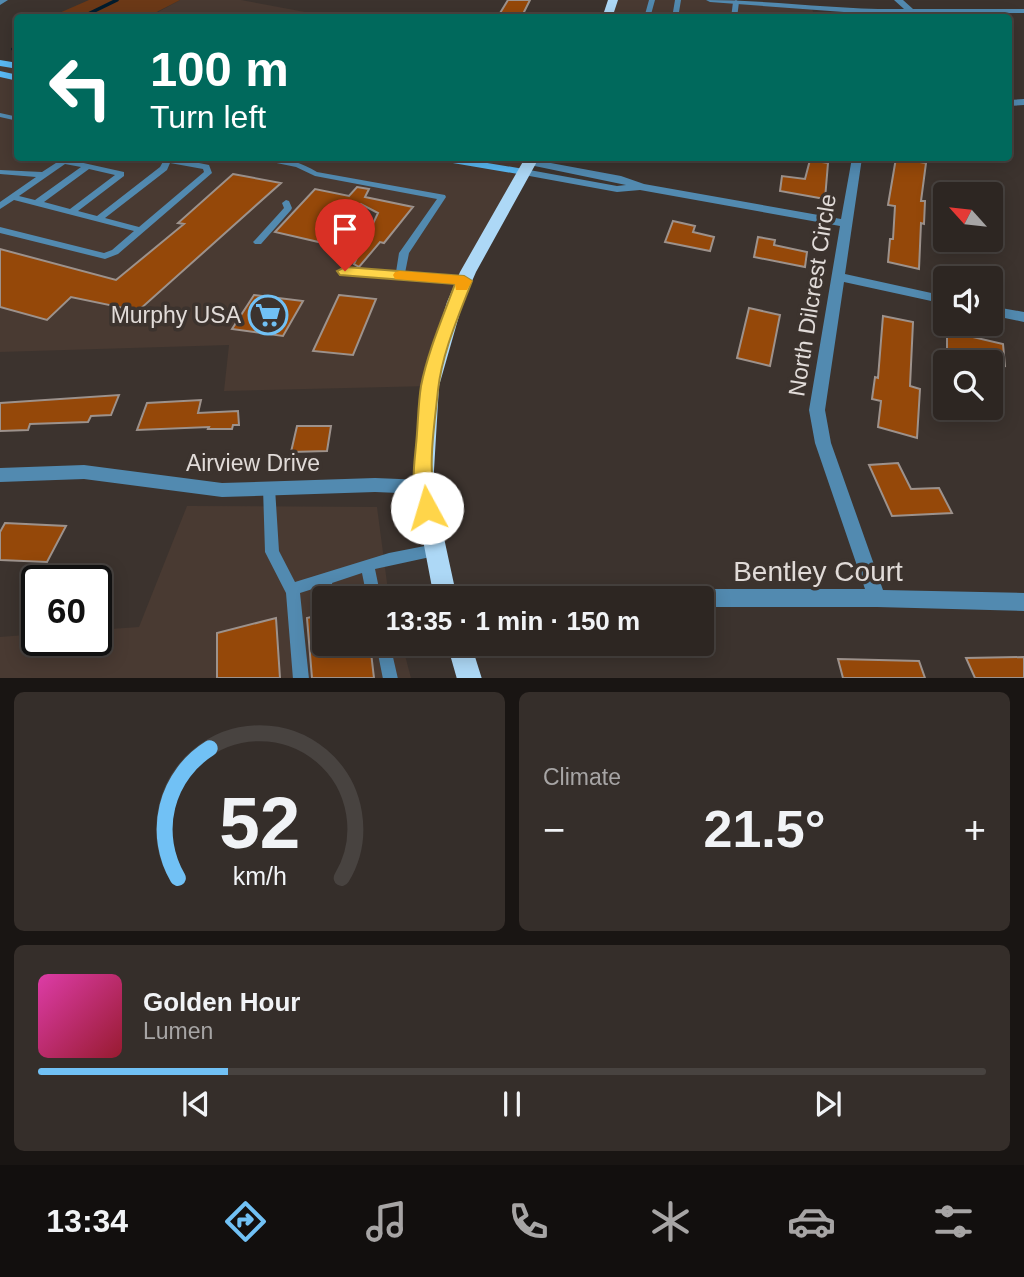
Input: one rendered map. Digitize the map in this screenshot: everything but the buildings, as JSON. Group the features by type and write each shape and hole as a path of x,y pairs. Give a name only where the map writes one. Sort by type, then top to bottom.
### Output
{"main road":[{"path":"442,586 423,487 430,386 443,338 464,281 529,164 485,161"},
{"path":"463,656 470,678"}],"street":[{"path":"710,0 841,11 1024,11"},
{"path":"898,0 911,12"},
{"name":"North Dilcrest Circle","path":"857,161 818,394 818,427 877,598"},
{"path":"529,164 617,189 641,187 847,224"},
{"path":"839,277 933,297"},
{"path":"1003,313 1024,317"},
{"name":"Airview Drive","path":"0,475 84,472 194,488 375,485 423,487"},
{"name":"Bentley Court","path":"714,598 877,598 1024,602"}],"lane":[{"path":"0,2 5,0"},
{"path":"734,14 736,2"},
{"path":"0,206 62,161"},
{"path":"70,161 121,174 72,212"},
{"path":"99,219 164,168 167,161"},
{"path":"0,230 105,256 116,252 208,173 206,167 178,161"},
{"path":"288,161 315,174 442,197 404,253 400,275"},
{"path":"36,204 87,167"},
{"path":"2,173 44,175"},
{"path":"12,197 141,230"},
{"path":"258,242 288,208 286,203"},
{"path":"345,271 464,281"},
{"path":"269,488 272,552 292,589 301,678"},
{"path":"292,589 367,566 435,550"},
{"path":"367,566 371,586"},
{"path":"325,579 326,586"},
{"path":"386,656 391,678"}],"shaded area":[{"path":"89,0 180,0 153,14 57,14"},
{"path":"180,0 241,0 316,14 154,14"},
{"path":"613,0 730,0 812,9 814,14 607,14"},
{"path":"0,66 14,66 14,161 530,161 491,230 430,386 224,391 229,345 0,352"},
{"path":"187,506 377,507 387,586 312,586 312,656 405,656 411,678 0,678 0,637 21,635 21,656 112,656 112,629 139,627"}],"waterway":[{"path":"88,14 117,0"}],"slow traffic":[{"path":"400,275 464,281 462,286"}],"place":[{"name":"Murphy USA","path":"268,315"}],"route":[{"path":"345,271 464,281 443,338 430,386 423,487 427,508"}]}
